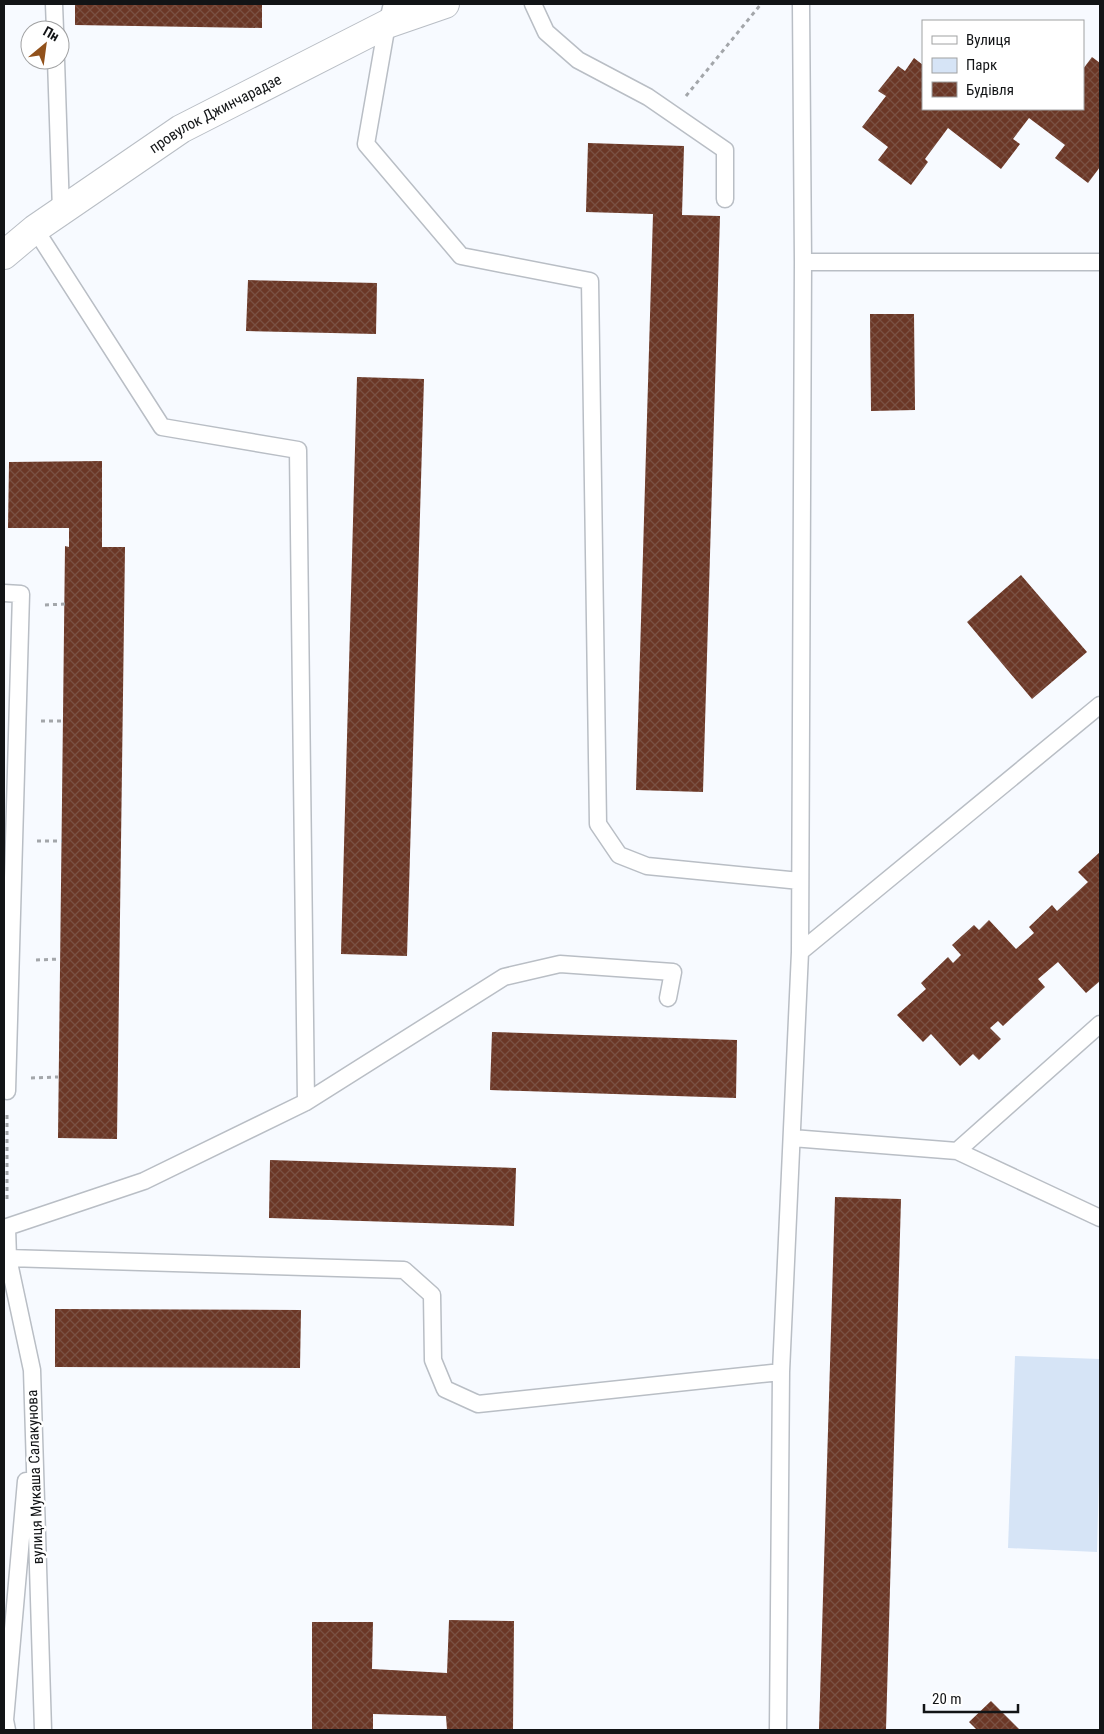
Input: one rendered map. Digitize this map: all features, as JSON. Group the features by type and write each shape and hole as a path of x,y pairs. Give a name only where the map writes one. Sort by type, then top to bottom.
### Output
{"street":[{"name":"провулок Джинчарадзе","path":"4,255 35,229 181,129 388,10 445,4"}],"lane":[{"path":"54,4 55,20"},
{"path":"533,4 546,32 578,60 648,98 725,150 725,199"},
{"path":"778,1730 781,1372 800,952 803,262 801,4"},
{"path":"388,10 366,144 460,256 590,281 598,824 619,855 647,866 800,881"},
{"path":"56,70 61,211"},
{"path":"35,229 162,427 298,450 306,1102"},
{"path":"803,262 1100,262"},
{"path":"4,593 21,594 7,1091"},
{"path":"800,952 1100,705"},
{"path":"7,1227 144,1181 306,1102 504,977 560,964 674,972 668,998"},
{"path":"957,1151 1100,1024"},
{"path":"792,1138 957,1151 1100,1218"},
{"name":"вулиця Мукаша Салакунова","path":"7,1227 8,1258 32,1370 43,1730"},
{"path":"8,1258 404,1270 432,1295 433,1360 445,1389 478,1404 781,1372"},
{"path":"5,1723 33,1408"}],"path":[{"path":"672,114 761,4"},
{"path":"7,1091 7,1227"}],"green space":[{"path":"1015,1356 1100,1359 1097,1552 1008,1548"}],"building":[{"path":"75,4 262,4 262,28 75,25"},
{"path":"1092,57 1100,63 1100,167 1088,183 1055,158 1065,145 1029,118 1013,139 1020,144 1001,169 948,128 925,159 928,162 911,185 878,160 888,147 862,127 886,96 878,91 898,66 905,71 914,58 922,64 922,110 1084,110 1084,68"},
{"path":"588,143 684,146 682,215 720,216 703,792 636,790 653,214 586,212"},
{"path":"248,280 377,283 376,334 246,331"},
{"path":"870,314 914,314 915,410 871,411"},
{"path":"357,377 424,379 407,956 341,954"},
{"path":"102,461 102,547 125,547 117,1139 58,1138 65,546 69,547 69,528 8,528 9,462"},
{"path":"1021,575 1087,652 1032,699 967,622"},
{"path":"1100,852 1100,981 1086,993 1058,962 1038,979 1045,987 1003,1026 998,1021 990,1028 1001,1039 979,1060 973,1054 960,1066 931,1034 923,1042 897,1015 926,989 921,983 948,957 953,963 961,955 952,945 974,925 979,930 989,920 1016,949 1034,933 1029,927 1052,905 1057,911 1088,882 1078,872"},
{"path":"492,1032 737,1040 736,1098 490,1090"},
{"path":"270,1160 516,1168 514,1226 269,1218"},
{"path":"835,1197 901,1199 886,1730 819,1730"},
{"path":"55,1309 301,1310 300,1368 55,1367"},
{"path":"449,1620 514,1621 513,1730 447,1730 446,1716 373,1714 373,1730 312,1730 312,1622 373,1622 372,1669 447,1673"},
{"path":"991,1701 1020,1730 977,1730 969,1722"}]}
